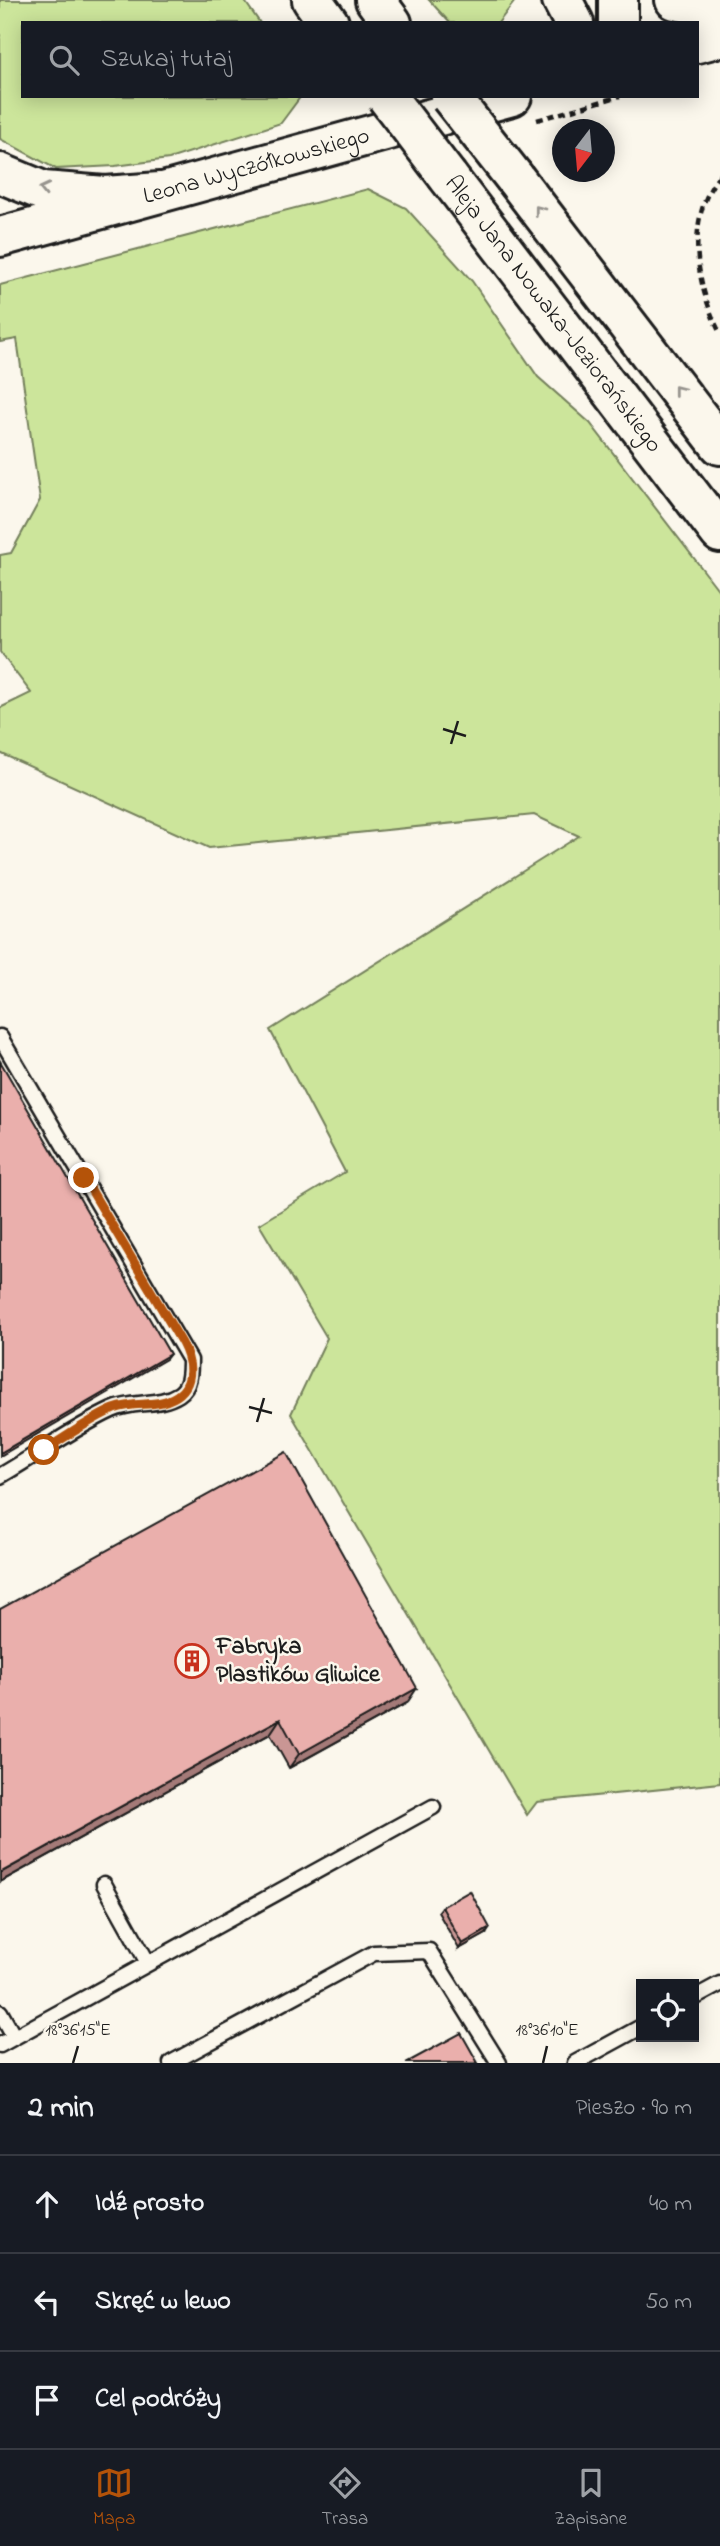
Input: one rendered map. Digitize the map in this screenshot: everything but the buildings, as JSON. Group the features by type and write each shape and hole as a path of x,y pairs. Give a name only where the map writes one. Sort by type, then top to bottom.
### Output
{"main road":[{"path":"312,0 328,21"},
{"path":"375,0 391,21"},
{"path":"540,21 547,0"},
{"path":"562,0 573,21"},
{"path":"618,0 618,21"},
{"path":"675,0 720,10"},
{"path":"699,42 720,37"},
{"name":"Aleja Jana Nowaka-Jeziorańskiego","path":"388,98 720,533"},
{"name":"Leona Wyczółkowskiego","path":"0,237 471,100 492,98"},
{"path":"471,100 514,177 720,444"},
{"path":"0,173 43,191 105,196 160,192"}],"lane":[{"path":"0,1037 190,1360 189,1379 181,1393 162,1402 132,1403 111,1410 0,1476"},
{"path":"0,2045 433,1807"},
{"path":"104,1884 148,1964"},
{"path":"171,2063 374,1953 429,1951 499,2063"},
{"path":"699,1995 720,1984"},
{"path":"0,2012 14,2037"},
{"path":"575,2063 636,2030"}],"path":[{"path":"720,175 700,211 698,241 708,309 720,332"}],"green space":[{"path":"0,0 244,0 259,21 21,21 21,98 300,98 281,123 169,159 115,166 56,169 0,139"},
{"path":"429,0 515,0 500,21 448,21"},
{"path":"368,189 406,208 472,281 538,377 590,423 720,592 720,1783 537,1802 527,1815 291,1414 327,1338 259,1224 345,1172 270,1030 579,836 534,815 209,848 0,753 0,708 31,693 0,652 0,555 11,553 40,500 17,339 0,342 0,285"}],"place":[{"name":"Fabryka Plastików Gliwice","path":"192,1661"}],"route":[{"path":"44,1450 111,1410 132,1403 162,1402 181,1393 189,1379 190,1360 182,1343 84,1178"}]}
